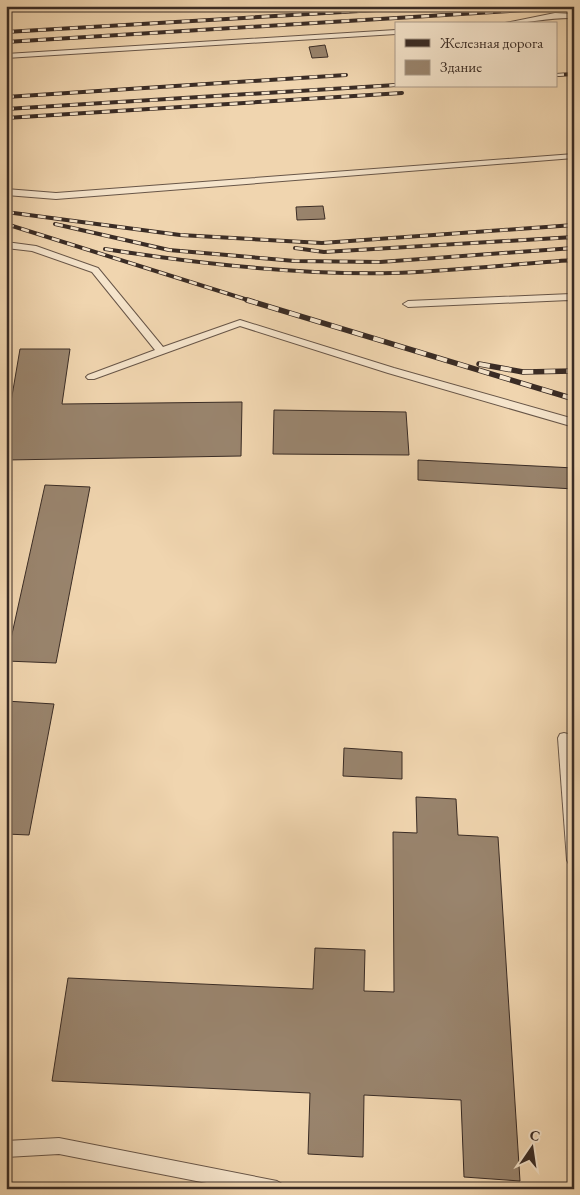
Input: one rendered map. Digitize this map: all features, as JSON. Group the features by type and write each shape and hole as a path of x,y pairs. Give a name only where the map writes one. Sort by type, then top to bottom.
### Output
{"lane":[{"path":"515,22 555,15 574,16"},
{"path":"6,56 395,32"},
{"path":"6,192 56,196 574,156"},
{"path":"6,246 33,248 95,270 162,352"},
{"path":"408,304 571,297 574,300"},
{"path":"91,377 240,324 391,371 574,423"},
{"path":"564,738 574,860"},
{"path":"6,1150 59,1146 276,1189"}],"building":[{"path":"325,45 328,57 312,58 309,47"},
{"path":"323,206 325,219 297,220 296,207"},
{"path":"20,349 70,349 62,404 242,402 241,456 6,460 6,431"},
{"path":"274,410 406,412 409,455 273,454"},
{"path":"418,460 574,468 574,489 418,480"},
{"path":"45,485 90,487 56,663 6,661"},
{"path":"6,701 54,704 29,835 6,834"},
{"path":"344,748 402,752 402,779 343,776"},
{"path":"416,797 456,799 458,835 498,837 520,1181 464,1177 461,1100 364,1095 363,1157 308,1154 310,1093 52,1081 68,978 313,989 315,948 365,950 364,991 394,992 393,832 417,833"}],"railway":[{"path":"6,32 444,6"},
{"path":"6,42 574,7"},
{"path":"558,75 574,74"},
{"path":"6,97 346,75"},
{"path":"6,109 395,85"},
{"path":"6,118 402,93"},
{"path":"6,212 180,235 322,243 574,225"},
{"path":"6,224 251,301"},
{"path":"55,224 169,250 295,261 380,262 574,248"},
{"path":"295,248 324,252 574,237"},
{"path":"105,249 248,267 356,273 438,271 574,260"},
{"path":"247,300 574,399"},
{"path":"479,364 523,372 574,371"}]}
